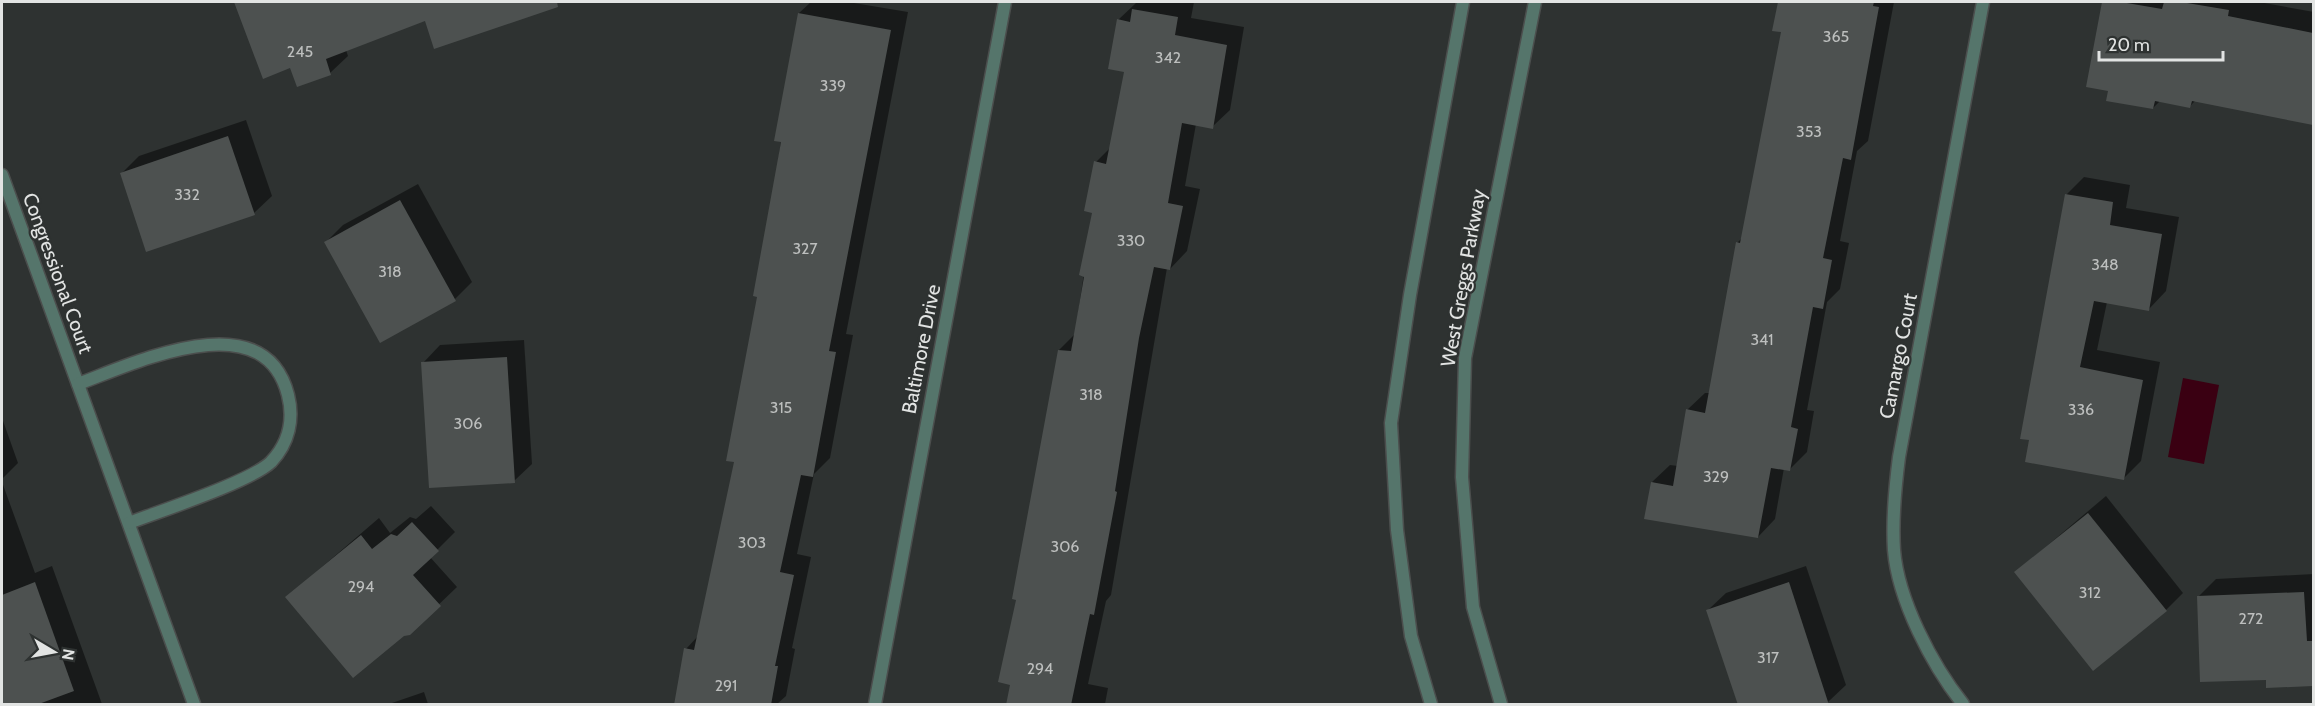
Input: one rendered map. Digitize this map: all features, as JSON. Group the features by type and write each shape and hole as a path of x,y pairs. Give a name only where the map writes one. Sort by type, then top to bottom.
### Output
{"street":[{"name":"Baltimore Drive","path":"874,705 1005,2"},
{"path":"1431,705 1411,636 1397,530 1391,423 1410,295 1463,2"},
{"name":"West Greggs Parkway","path":"1501,705 1473,607 1462,477 1465,358 1534,2"},
{"name":"Camargo Court","path":"1963,705 1944,680 1925,647 1900,580 1894,551 1894,503 1899,458 1983,2"},
{"name":"Congressional Court","path":"2,175 194,705"},
{"name":"Congressional Court","path":"78,384 137,362 192,348 234,343 266,356 284,381 291,407 287,439 270,462 245,477 129,523"}],"shaded area":[{"path":"2183,378 2219,385 2204,464 2168,457"}],"building":[{"path":"234,2 557,2 558,7 434,49 425,21 326,59 331,75 297,87 290,68 263,79"},
{"path":"1778,2 1874,2 1873,6 1879,7 1851,160 1843,158 1823,258 1832,260 1823,309 1813,307 1791,427 1798,429 1790,471 1771,468 1758,538 1644,519 1651,482 1673,486 1686,409 1705,413 1736,242 1740,243 1781,32 1772,31"},
{"path":"2102,2 2121,2 2162,9 2164,2 2181,2 2229,10 2228,16 2313,33 2313,125 2192,101 2190,108 2155,101 2153,109 2106,101 2108,91 2086,87"},
{"path":"1132,9 1178,17 1175,35 1227,45 1213,129 1182,123 1168,203 1183,206 1170,270 1154,267 1139,338 1115,491 1117,492 1094,615 1090,614 1071,705 1006,705 1010,685 998,682 1016,600 1012,599 1058,350 1071,351 1084,277 1079,275 1092,213 1084,211 1094,161 1106,164 1124,72 1108,69 1117,19 1130,22"},
{"path":"798,13 891,30 829,351 836,352 813,477 801,475 780,572 794,575 775,666 778,666 771,705 674,705 684,648 694,650 734,462 726,461 757,297 753,296 781,142 774,141"},
{"path":"228,136 255,215 146,252 120,173"},
{"path":"2065,194 2113,202 2110,225 2162,234 2149,311 2094,301 2080,367 2143,380 2124,480 2025,462 2029,440 2020,439"},
{"path":"400,200 456,301 380,343 324,242"},
{"path":"507,357 515,483 429,488 421,362"},
{"path":"2088,513 2167,611 2093,671 2014,572"},
{"path":"412,522 439,551 413,575 441,606 410,635 404,636 353,678 285,597 361,535 372,549 391,534 397,536"},
{"path":"35,582 74,691 36,705 2,705 2,595"},
{"path":"1789,582 1829,705 1738,705 1706,610"},
{"path":"2304,592 2307,641 2313,641 2313,686 2266,688 2266,680 2200,682 2197,596"}]}
